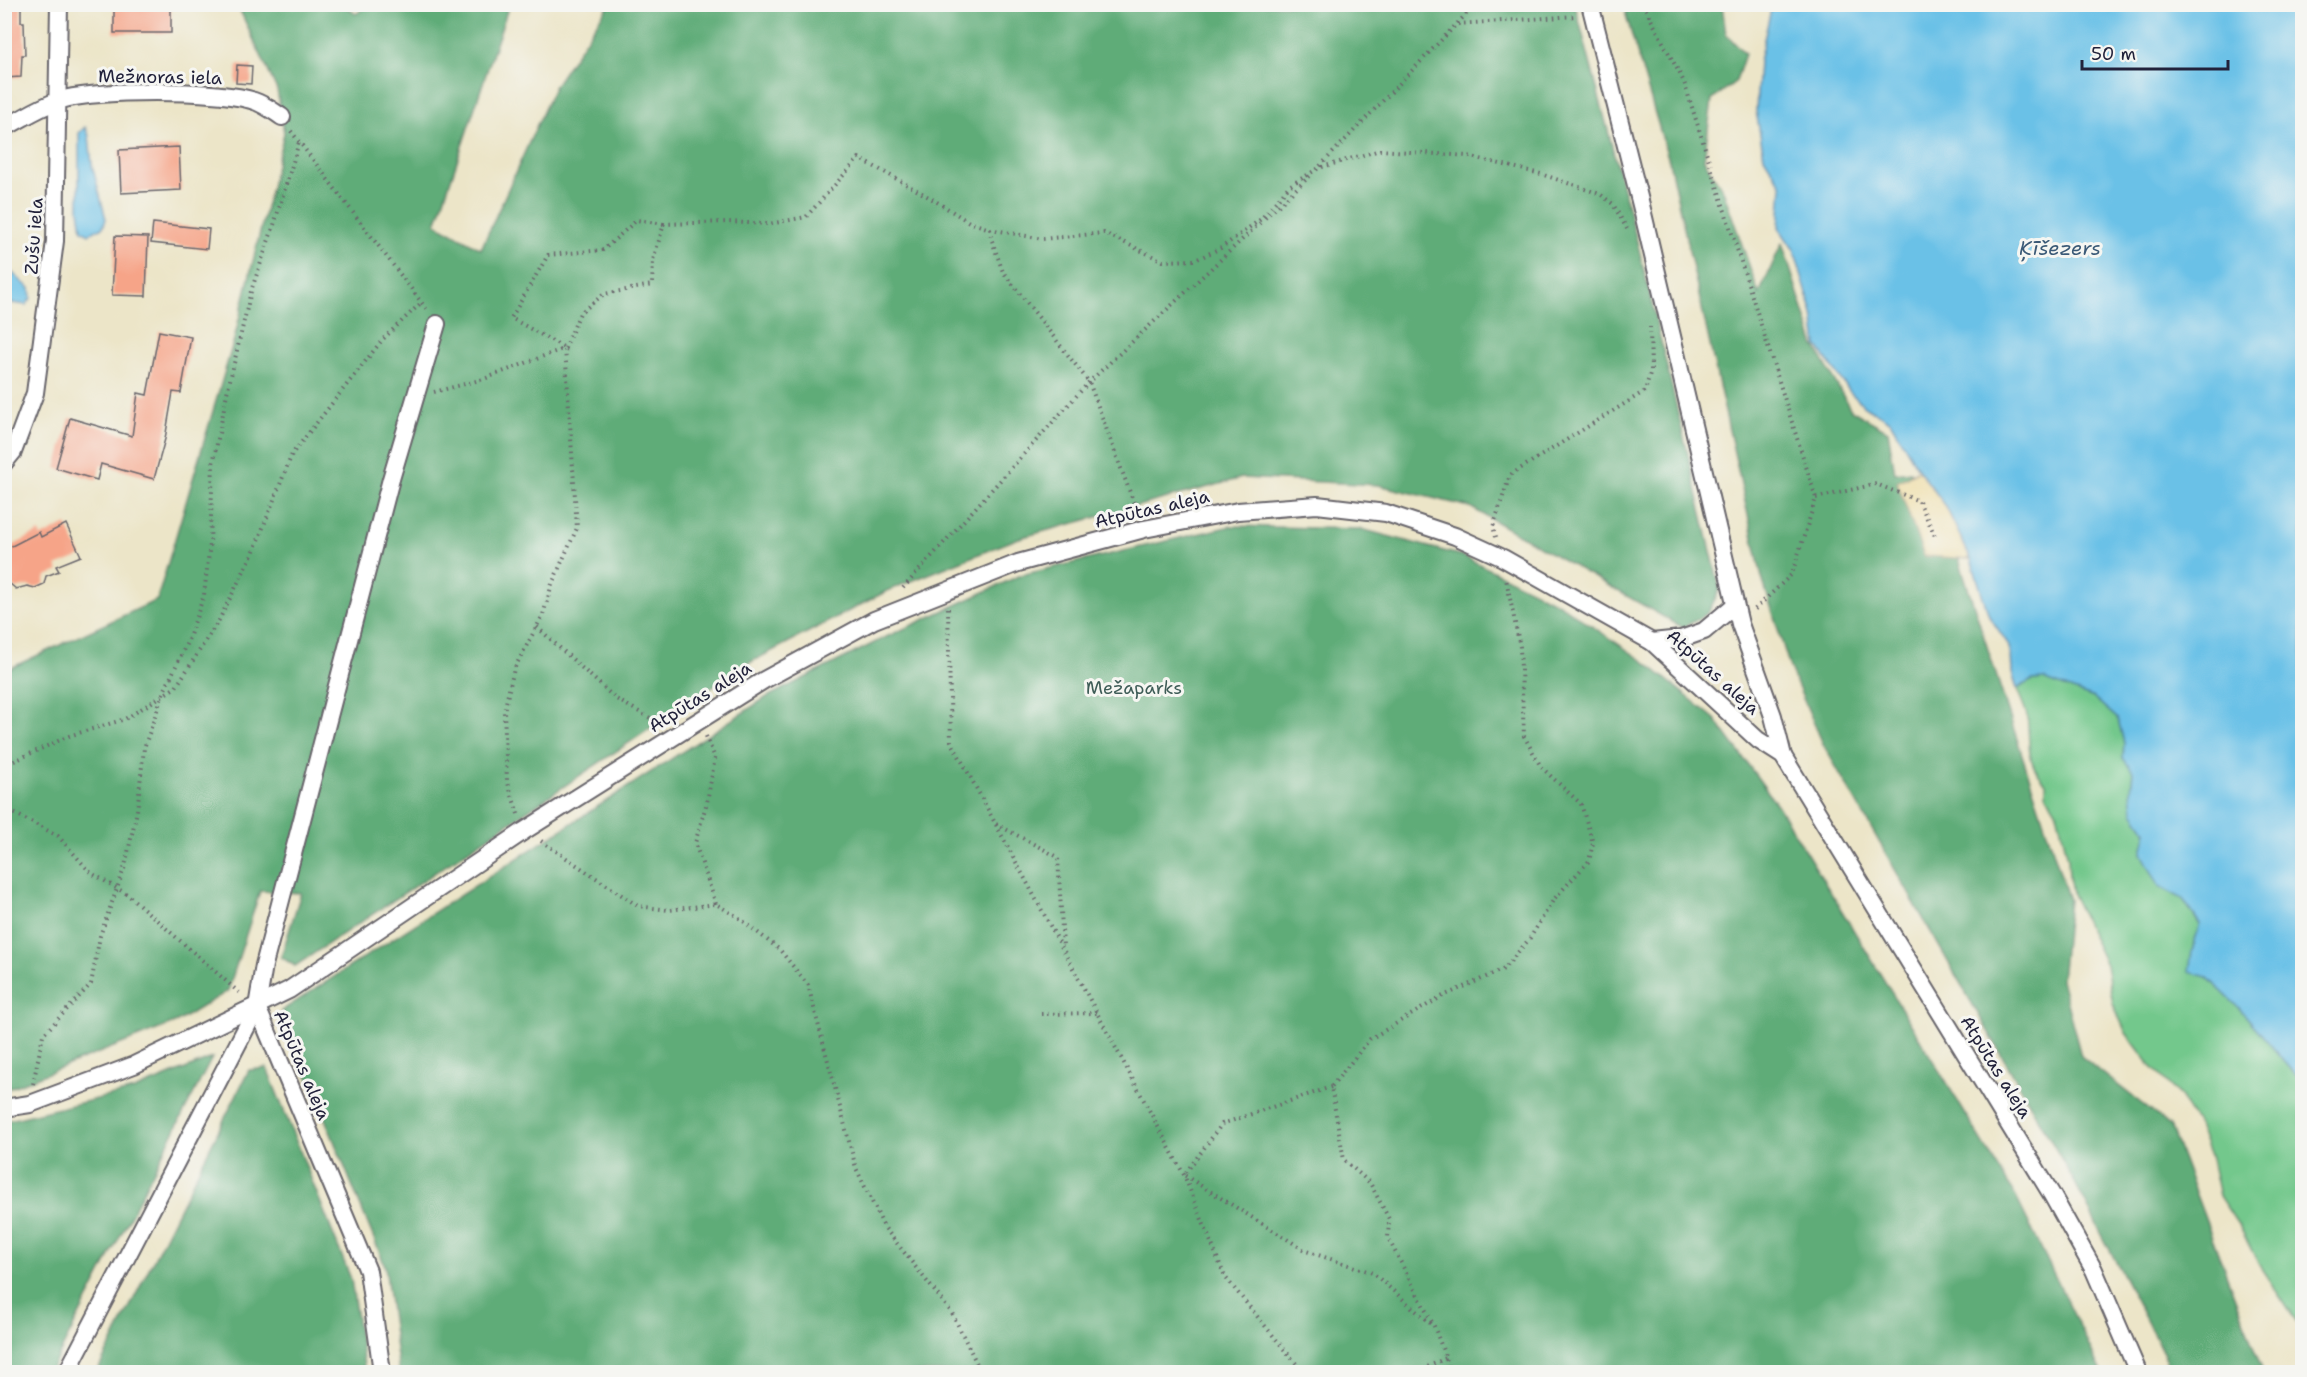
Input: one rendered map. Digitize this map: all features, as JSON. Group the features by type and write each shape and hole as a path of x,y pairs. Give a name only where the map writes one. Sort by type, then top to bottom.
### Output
{"street":[{"name":"Zušu iela","path":"4,463 13,452 32,403 44,337 55,241 59,4"},
{"path":"1592,10 1735,605 1773,716 1783,756"},
{"name":"Mežnoras iela","path":"4,128 58,100 155,93 190,93 254,100 282,117"},
{"path":"67,1372 257,1007 270,941 391,479 437,324"},
{"name":"Atpūtas aleja","path":"382,1372 368,1272 257,1007 289,990 524,831 700,720 764,680 874,620 1018,563 1144,529 1238,511 1317,505 1386,513 1455,536 1503,558 1652,642 1758,740 1783,756 2052,1195 2094,1270 2138,1372"},
{"path":"1652,642 1681,639 1704,631 1735,605"},
{"path":"4,1108 30,1104 134,1065 257,1007"}],"path":[{"path":"898,594 1089,382 1319,168 1476,4"},
{"path":"1644,4 1684,82 1816,498 1792,574 1740,624"},
{"path":"1457,24 1592,10"},
{"path":"282,117 437,324"},
{"path":"30,1104 43,1035 91,984 100,936 125,866 137,811 144,748 162,696 189,638 204,595 210,543 213,464 229,383 251,291 299,142"},
{"path":"565,348 511,318 548,255 603,250 637,220 664,224 728,222 769,224 806,216 859,158 969,222 990,229 1042,239 1104,233 1163,261 1195,260 1221,248 1261,219 1289,186 1319,168 1380,150 1468,156 1541,174 1600,194 1613,204 1630,238"},
{"path":"664,224 653,260 652,285 604,294 580,314 565,348 577,528 552,584 543,615 514,669 504,711 507,780 524,831 562,853 638,906 669,910 716,904 738,917 780,950 808,985 856,1168 884,1227 952,1313 981,1372"},
{"path":"990,229 1003,272 1089,382 1144,529"},
{"path":"4,768 12,762 69,736 125,719 176,687 219,620 253,554 292,454 383,339 422,302"},
{"path":"1184,1175 1222,1125 1331,1087 1370,1039 1441,997 1504,969 1530,938 1554,899 1588,861 1593,843 1581,804 1541,767 1524,736 1520,647 1503,558 1493,527 1510,475 1645,391 1651,370 1649,318"},
{"path":"416,397 484,379 565,348"},
{"path":"1816,498 1875,484 1919,501 1935,536"},
{"path":"947,590 951,741 1184,1175 1225,1277 1303,1372"},
{"path":"537,627 616,699 678,734"},
{"path":"700,720 715,758 707,802 695,843 716,904"},
{"path":"4,808 57,836 91,873 127,894 257,1007"},
{"path":"995,824 1058,857 1063,950"},
{"path":"1041,1014 1097,1013"},
{"path":"1331,1087 1344,1160 1370,1183 1389,1219 1388,1238 1434,1326 1451,1372"},
{"path":"1184,1175 1306,1251 1373,1274 1434,1326"},
{"path":"1417,1372 1446,1358"}],"green space":[{"path":"237,4 344,5 356,14 367,5 509,5 436,224 481,249 555,85 609,5 1575,5 1637,241 1720,589 1708,613 1683,628 1470,507 1378,485 1242,478 1019,538 889,590 747,664 295,966 281,957 301,893 260,891 228,991 177,1022 5,1090 4,671 157,600 234,340 284,133 277,90"},
{"path":"1623,5 1722,5 1726,34 1745,54 1736,81 1712,100 1704,160 1723,190 1759,294 1782,243 1814,344 1851,410 1888,431 1895,473 1910,471 1951,535 2069,900 2061,980 2081,1056 2170,1126 2263,1372 2173,1372 2074,1181 1824,746 1791,671 1762,578 1669,161"},
{"name":"Mežaparks","path":"1231,526 1361,529 1463,556 1559,604 1645,662 1715,719 1778,806 2016,1197 2102,1372 399,1372 385,1266 281,1011 767,697 886,637 1021,575"},
{"path":"2044,679 2094,698 2118,719 2124,743 2123,758 2133,771 2132,804 2147,832 2142,853 2159,886 2183,899 2200,925 2192,951 2207,977 2240,1009 2302,1082 2302,1330 2259,1265 2241,1229 2219,1196 2211,1159 2198,1125 2179,1095 2151,1066 2126,1033 2113,1004 2106,965 2072,894 2068,858 2057,812 2046,794 2046,783 2031,760 2027,716 2017,689 2032,680"},
{"path":"212,1058 50,1372 5,1372 5,1121 134,1090"},
{"path":"267,1068 351,1279 365,1372 97,1372 249,1070"}],"sand":[{"path":"1919,470 1945,505 1971,559 1924,556 1897,482"}],"water":[{"name":"Ķīšezers","path":"1772,5 2302,5 2302,1082 2240,1009 2207,977 2189,972 2200,924 2183,899 2159,886 2142,853 2147,832 2133,812 2131,791 2133,772 2123,758 2124,743 2118,719 2094,698 2044,679 2032,680 2017,689 2008,644 1989,616 1971,559 1945,505 1919,470 1890,421 1864,406 1850,392 1817,346 1813,314 1794,250 1779,228 1782,186 1764,157 1756,111 1759,61"},
{"path":"85,127 89,136 92,165 106,219 103,227 89,234 82,230 79,209 79,133"},
{"path":"5,267 30,288 31,298 26,305 5,302"}],"building":[{"path":"4,4 21,4 25,55 22,55 21,77 4,78"},
{"path":"114,4 171,4 171,33 114,33"},
{"path":"237,65 252,66 251,84 236,83"},
{"path":"179,147 181,190 121,193 119,150"},
{"path":"153,223 209,229 207,249 151,243"},
{"path":"115,236 148,237 146,296 112,295"},
{"path":"159,331 191,337 181,393 173,392 165,439 154,479 101,464 97,480 56,468 70,418 132,436 138,393 147,395"},
{"path":"66,524 81,556 56,566 59,571 46,576 44,584 35,588 27,586 16,589 9,583 4,575 4,550 39,532 41,537"}]}
